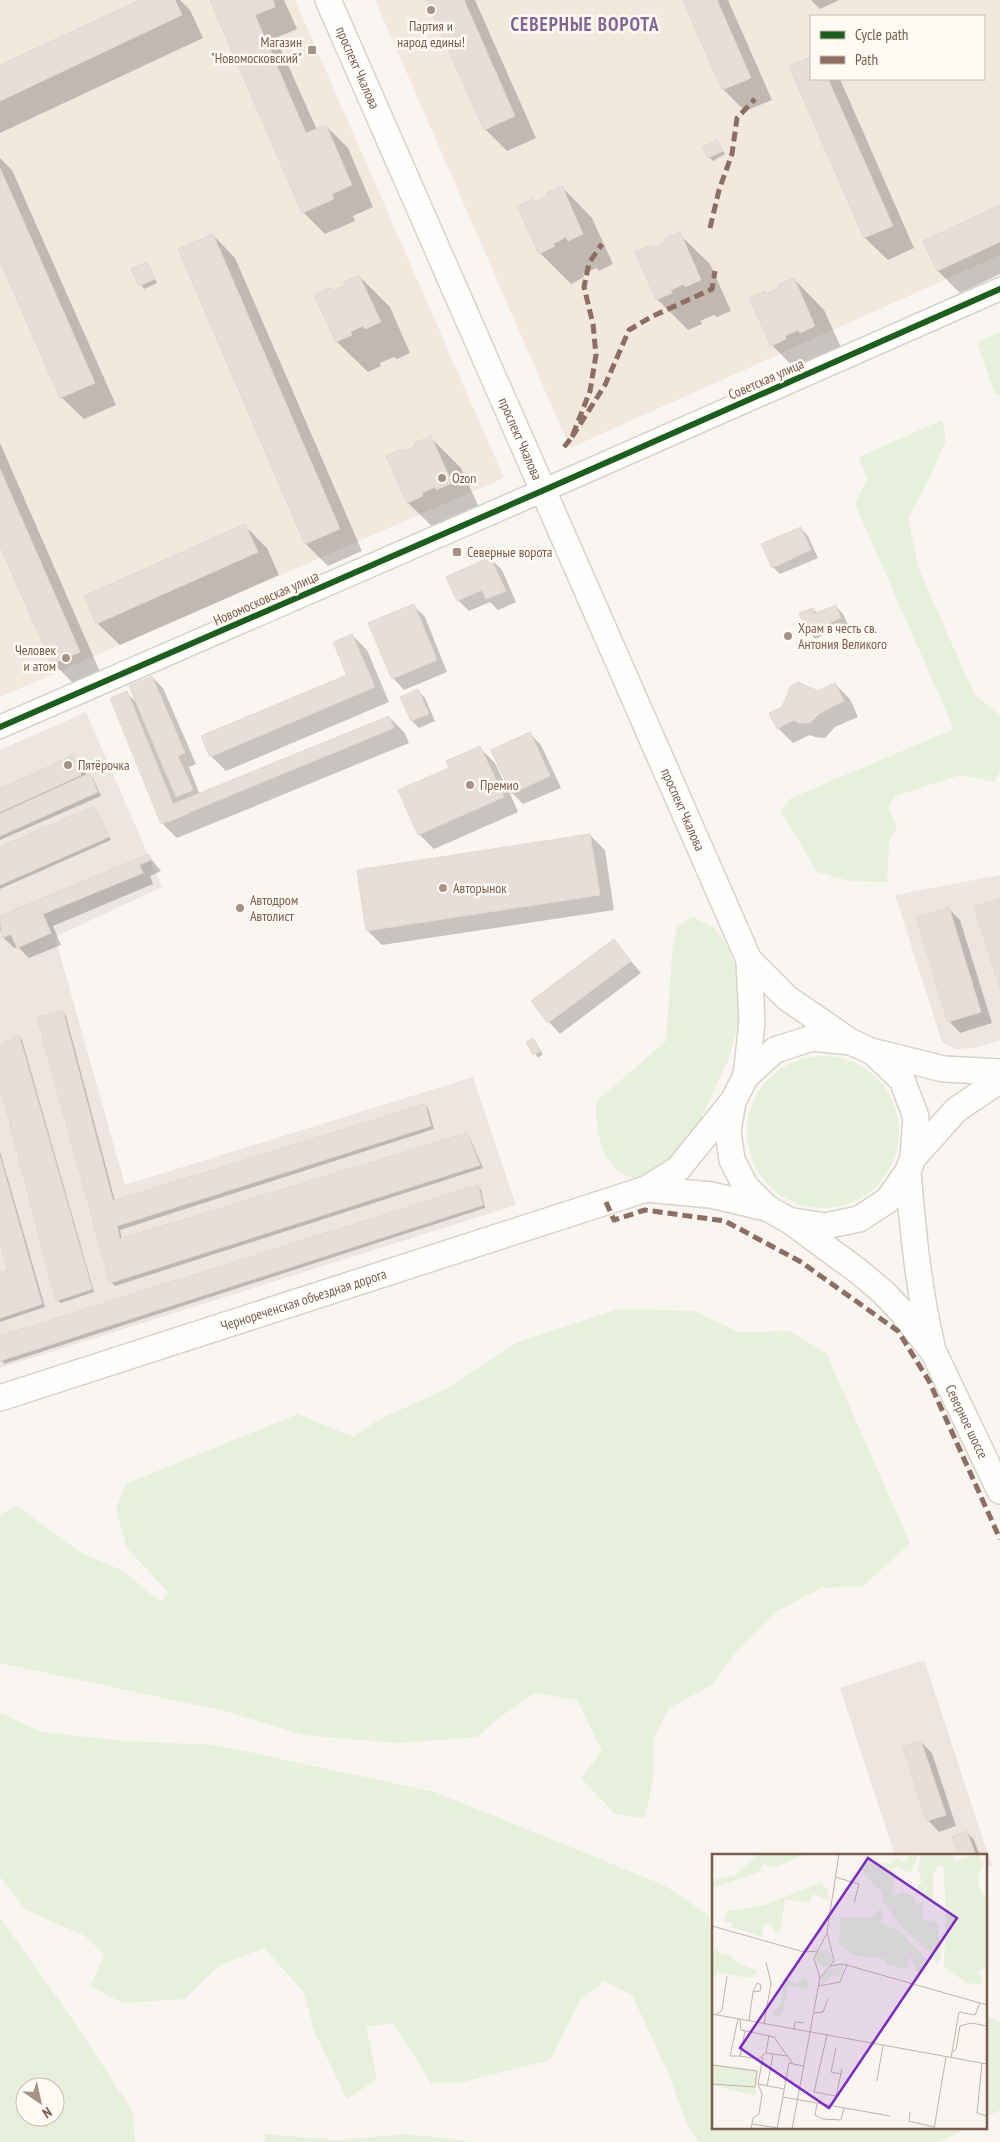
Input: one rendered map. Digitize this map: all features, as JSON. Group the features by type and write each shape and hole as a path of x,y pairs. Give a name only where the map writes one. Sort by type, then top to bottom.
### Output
{"main road":[{"name":"проспект Чкалова","path":"328,0 542,492 749,960"},
{"path":"749,960 787,998 862,1047 902,1080 916,1118 911,1165 915,1258 934,1353"},
{"path":"746,1076 752,1022 749,960"},
{"path":"646,1189 678,1169 733,1101 746,1076 775,1050 812,1038 862,1047 944,1069 1000,1072"},
{"path":"790,1221 825,1226 859,1219 888,1200 911,1165 956,1110 1000,1080"},
{"path":"733,1101 728,1131 732,1160 746,1187 767,1208 790,1221 883,1292 934,1353"},
{"path":"646,1189 711,1195 767,1208"},
{"name":"Чернореченская объездная дорога","path":"0,1398 646,1189"},
{"name":"Северное шоссе","path":"934,1353 1000,1491"}],"street":[{"name":"Советская улица","path":"542,492 1000,289"},
{"name":"Новомосковская улица","path":"0,728 542,492"}],"shaded area":[{"path":"0,0 295,0 504,478 0,697"},
{"path":"375,0 1000,0 1000,255 570,448"},
{"path":"86,712 162,887 55,937 125,1185 473,1077 516,1205 0,1368 0,750"},
{"path":"1000,875 1000,1040 974,1048 956,1049 942,1042 895,895"},
{"path":"924,1660 992,1866 988,1867 988,1854 894,1854 840,1688"}],"green space":[{"path":"1000,332 1000,395 995,394 977,342"},
{"path":"942,420 946,440 928,481 908,518 918,567 974,694 1000,715 1000,772 994,782 961,775 895,796 888,807 897,827 889,843 887,882 850,881 817,872 781,811 791,798 954,729 855,504 867,479 859,457"},
{"path":"693,917 714,928 727,945 742,985 740,1015 729,1058 695,1131 672,1165 636,1179 623,1174 614,1167 603,1150 598,1130 597,1101 666,1041 673,943 677,927"},
{"path":"823,1056 852,1062 877,1078 893,1103 899,1132 893,1161 877,1186 852,1202 823,1208 794,1202 769,1186 753,1161 747,1132 753,1103 769,1078 794,1062"},
{"path":"619,1309 695,1311 738,1332 789,1331 826,1353 910,1543 863,1586 821,1588 777,1611 737,1651 712,1685 669,1708 654,1738 653,1780 645,1818 615,1814 581,1778 602,1751 577,1700 535,1693 500,1717 477,1737 398,1743 304,1735 224,1711 0,1663 0,1515 16,1505 80,1552 123,1571 161,1602 168,1592 127,1548 116,1509 126,1484 298,1414 353,1437 380,1419 446,1389 518,1342"},
{"path":"0,1713 42,1732 123,1741 216,1745 435,1792 666,1886 709,1916 712,1935 712,2130 962,2130 940,2142 698,2142 685,2120 669,2074 632,1995 604,1981 581,1999 550,2060 459,2083 431,2083 394,2024 366,2026 377,2079 347,2099 313,2029 304,1992 264,1948 220,1965 185,1999 123,2003 90,1986 105,1955 85,1936 26,1910 0,1877"},
{"path":"0,1917 77,2026 133,2112 135,2142 0,2142"},
{"path":"988,2017 1000,2022 1000,2110 988,2116"},
{"path":"264,2134 338,2140 406,2134 477,2142 265,2142"}],"building":[{"path":"140,0 175,0 182,15 0,101 0,65"},
{"path":"210,0 273,0 275,7 255,15 306,133 326,125 352,185 332,194 334,199 302,213"},
{"path":"426,0 464,0 515,116 484,130"},
{"path":"683,0 717,0 751,78 722,90"},
{"path":"810,57 810,80 828,80 893,226 864,238 789,66"},
{"path":"717,140 723,151 708,158 703,147"},
{"path":"0,168 95,383 60,398 0,261"},
{"path":"562,186 583,234 568,241 566,237 553,244 555,246 539,254 517,206 533,199 534,202 548,196 546,193"},
{"path":"1000,205 1000,242 937,271 923,241"},
{"path":"680,232 701,280 685,287 684,284 671,290 672,293 656,300 635,252 651,245 652,248 665,242 664,239"},
{"path":"213,234 340,529 305,544 178,249"},
{"path":"147,262 155,279 139,286 131,269"},
{"path":"359,275 381,322 365,329 363,326 350,332 352,335 336,342 314,295 330,288 332,291 345,285 343,282"},
{"path":"794,278 815,326 800,333 798,330 785,336 786,339 771,346 749,298 765,291 766,294 779,288 778,285"},
{"path":"431,436 452,483 436,490 435,487 422,493 423,496 407,503 386,456 402,449 403,452 416,446 415,443"},
{"path":"0,469 80,652 52,664 0,546"},
{"path":"245,524 258,552 96,624 84,596"},
{"path":"801,527 811,550 772,568 761,544"},
{"path":"490,557 506,591 486,599 482,590 457,601 446,577"},
{"path":"414,604 437,660 392,679 368,623"},
{"path":"836,605 841,618 807,632 799,613 813,608 814,614"},
{"path":"352,634 375,687 210,757 201,736 347,675 333,642"},
{"path":"152,676 185,753 178,756 193,790 176,797 129,686"},
{"name":"Храм в честь св. Антония Великого","path":"798,682 818,691 835,683 844,701 820,713 810,723 799,723 794,720 777,729 769,713 782,707 791,686"},
{"path":"418,689 429,714 411,721 400,697"},
{"path":"127,691 173,804 389,716 394,728 161,824 110,698"},
{"path":"530,732 550,776 511,794 491,750"},
{"path":"480,746 504,797 418,835 398,790 449,768 446,761"},
{"path":"73,755 81,775 0,812 0,789"},
{"path":"90,773 98,792 0,836 0,814"},
{"path":"94,806 109,837 0,885 0,847"},
{"path":"590,834 600,895 366,931 357,870"},
{"path":"149,854 151,860 139,865 143,873 43,914 51,933 17,948 11,934 2,938 0,916"},
{"path":"1000,899 1000,988 974,907"},
{"path":"949,907 981,1012 948,1022 916,918"},
{"path":"614,939 631,961 548,1023 531,1001"},
{"path":"63,1011 113,1201 425,1104 431,1126 117,1226 120,1239 467,1133 480,1165 110,1283 37,1017"},
{"path":"19,1035 92,1289 56,1301 0,1086 0,1046"},
{"path":"533,1038 541,1051 533,1055 526,1042"},
{"path":"0,1157 42,1304 0,1318 0,1272 7,1270 0,1242"},
{"path":"478,1185 483,1205 0,1361 0,1336"},
{"path":"921,1741 946,1815 927,1821 903,1747"},
{"path":"967,1831 975,1854 958,1854 952,1837"}],"marked path":[{"path":"710,228 719,190 732,154 737,118 755,99"},
{"path":"564,447 572,437 590,391 596,355 593,324 584,287 589,263 602,244"},
{"path":"572,437 605,385 629,330 651,317 712,289 715,271"},
{"path":"606,1202 614,1220 645,1210 725,1221 801,1262 898,1331 929,1381 1000,1539"}],"cycle path":[{"path":"0,727 1000,289"}],"place":[{"name":"Партия и народ едины!","path":"431,10"},
{"name":"Магазин \"Новомосковский\"","path":"312,50"},
{"name":"Ozon","path":"442,478"},
{"name":"Северные ворота","path":"457,552"},
{"name":"Храм в честь св. Антония Великого","path":"788,636"},
{"name":"Человек и атом","path":"66,658"},
{"name":"Пятёрочка","path":"68,765"},
{"name":"Премио","path":"470,785"},
{"name":"Авторынок","path":"443,888"},
{"name":"Автодром Автолист","path":"240,908"}],"district":[{"name":"СЕВЕРНЫЕ ВОРОТА","path":"585,24"}]}
